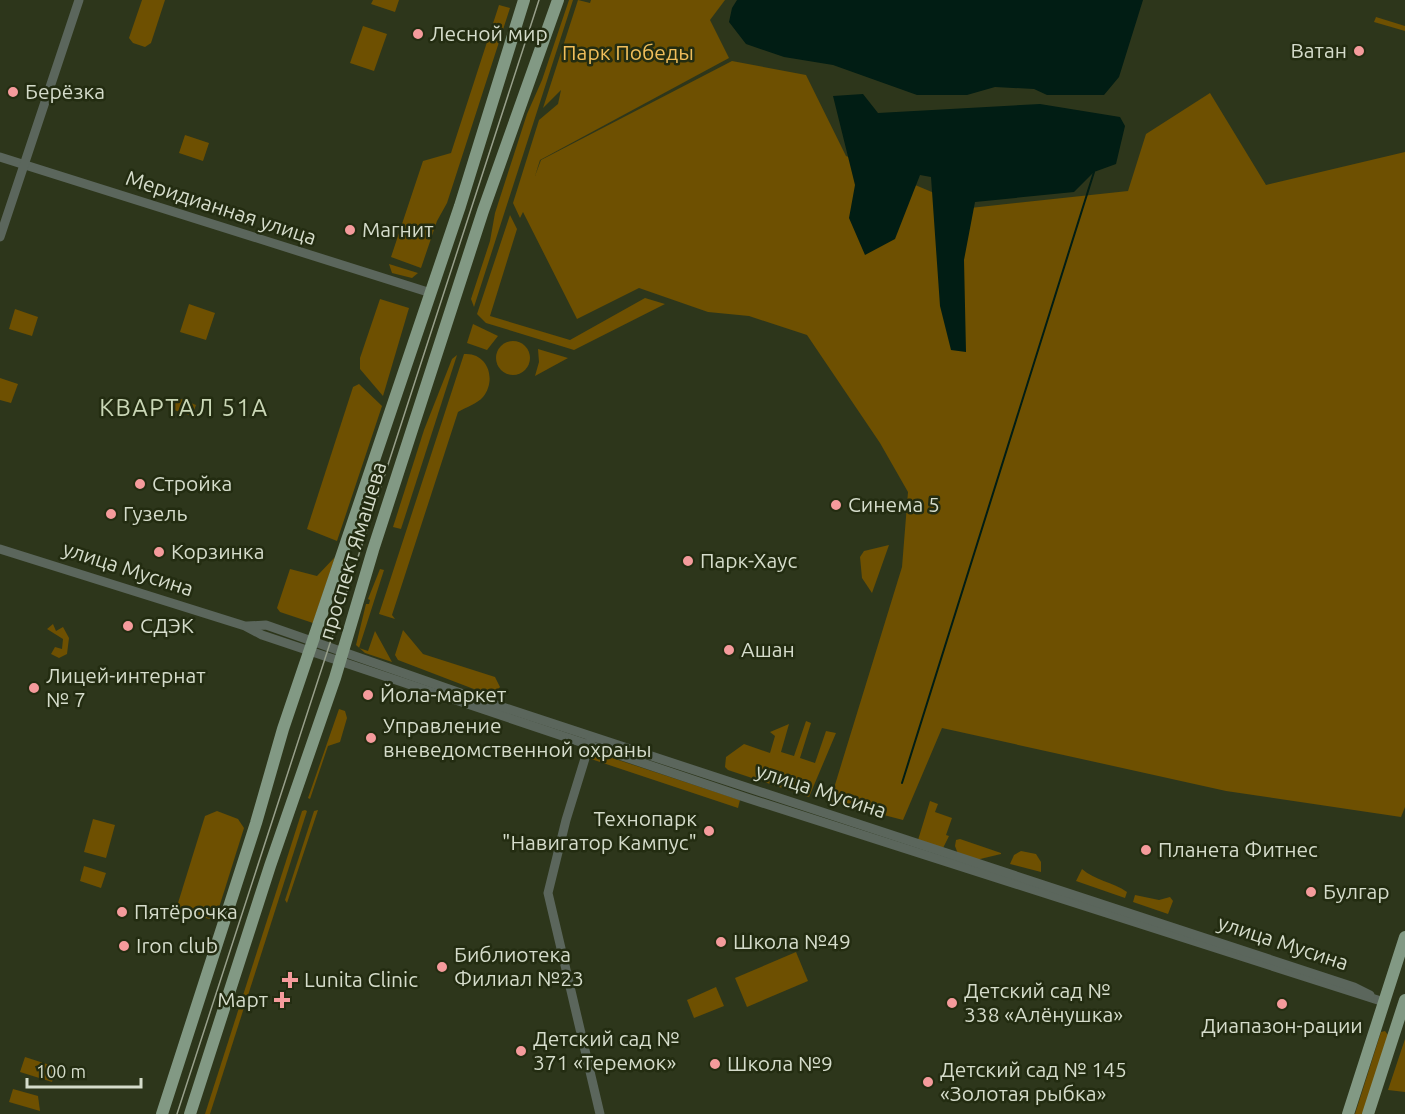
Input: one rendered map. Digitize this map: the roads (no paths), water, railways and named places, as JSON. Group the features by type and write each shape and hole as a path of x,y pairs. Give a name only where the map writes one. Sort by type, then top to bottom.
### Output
{"main road":[{"name":"проспект Ямашева","path":"162,1114 253,834 283,729 431,293 524,0"},
{"name":"проспект Ямашева","path":"190,1114 341,656 483,211 558,0"},
{"path":"1347,1114 1405,937"},
{"name":"улица Мусина","path":"1384,1002 1404,1006"},
{"path":"1368,1114 1404,1006"},
{"path":"1376,1026 1388,1028 1394,1035"}],"street":[{"path":"0,237 79,0"},
{"name":"Меридианная улица","path":"0,157 431,293"},
{"name":"улица Мусина","path":"0,549 245,626 264,624 313,646 590,741 1354,987 1384,1002"},
{"path":"590,741 548,892 600,1114"}],"waterway":[{"path":"902,783 1094,172"}],"tram line":[{"path":"177,1114 539,0"}],"place":[{"name":"Лесной мир","path":"418,34"},
{"name":"Ватан","path":"1359,51"},
{"name":"Берёзка","path":"13,92"},
{"name":"Магнит","path":"350,230"},
{"name":"Стройка","path":"140,484"},
{"name":"Синема 5","path":"836,505"},
{"name":"Гузель","path":"111,514"},
{"name":"Корзинка","path":"159,552"},
{"name":"Парк-Хаус","path":"688,561"},
{"name":"СДЭК","path":"128,626"},
{"name":"Ашан","path":"729,650"},
{"name":"Лицей-интернат № 7","path":"34,688"},
{"name":"Йола-маркет","path":"368,695"},
{"name":"Управление вневедомственной охраны","path":"371,738"},
{"name":"Технопарк \"Навигатор Кампус\"","path":"709,831"},
{"name":"Планета Фитнес","path":"1146,850"},
{"name":"Булгар","path":"1311,892"},
{"name":"Пятёрочка","path":"122,912"},
{"name":"Школа №49","path":"721,942"},
{"name":"Iron club","path":"124,946"},
{"name":"Библиотека Филиал №23","path":"442,967"},
{"name":"Lunita Clinic","path":"290,980"},
{"name":"Март","path":"282,1000"},
{"name":"Детский сад № 338 «Алёнушка»","path":"952,1003"},
{"name":"Диапазон-рации","path":"1282,1004"},
{"name":"Детский сад № 371 «Теремок»","path":"521,1051"},
{"name":"Школа №9","path":"715,1064"},
{"name":"Детский сад № 145 «Золотая рыбка»","path":"928,1082"}],"district":[{"name":"КВАРТАЛ 51А","path":"184,408"}],"park label":[{"name":"Парк Победы","path":"628,53"}]}
